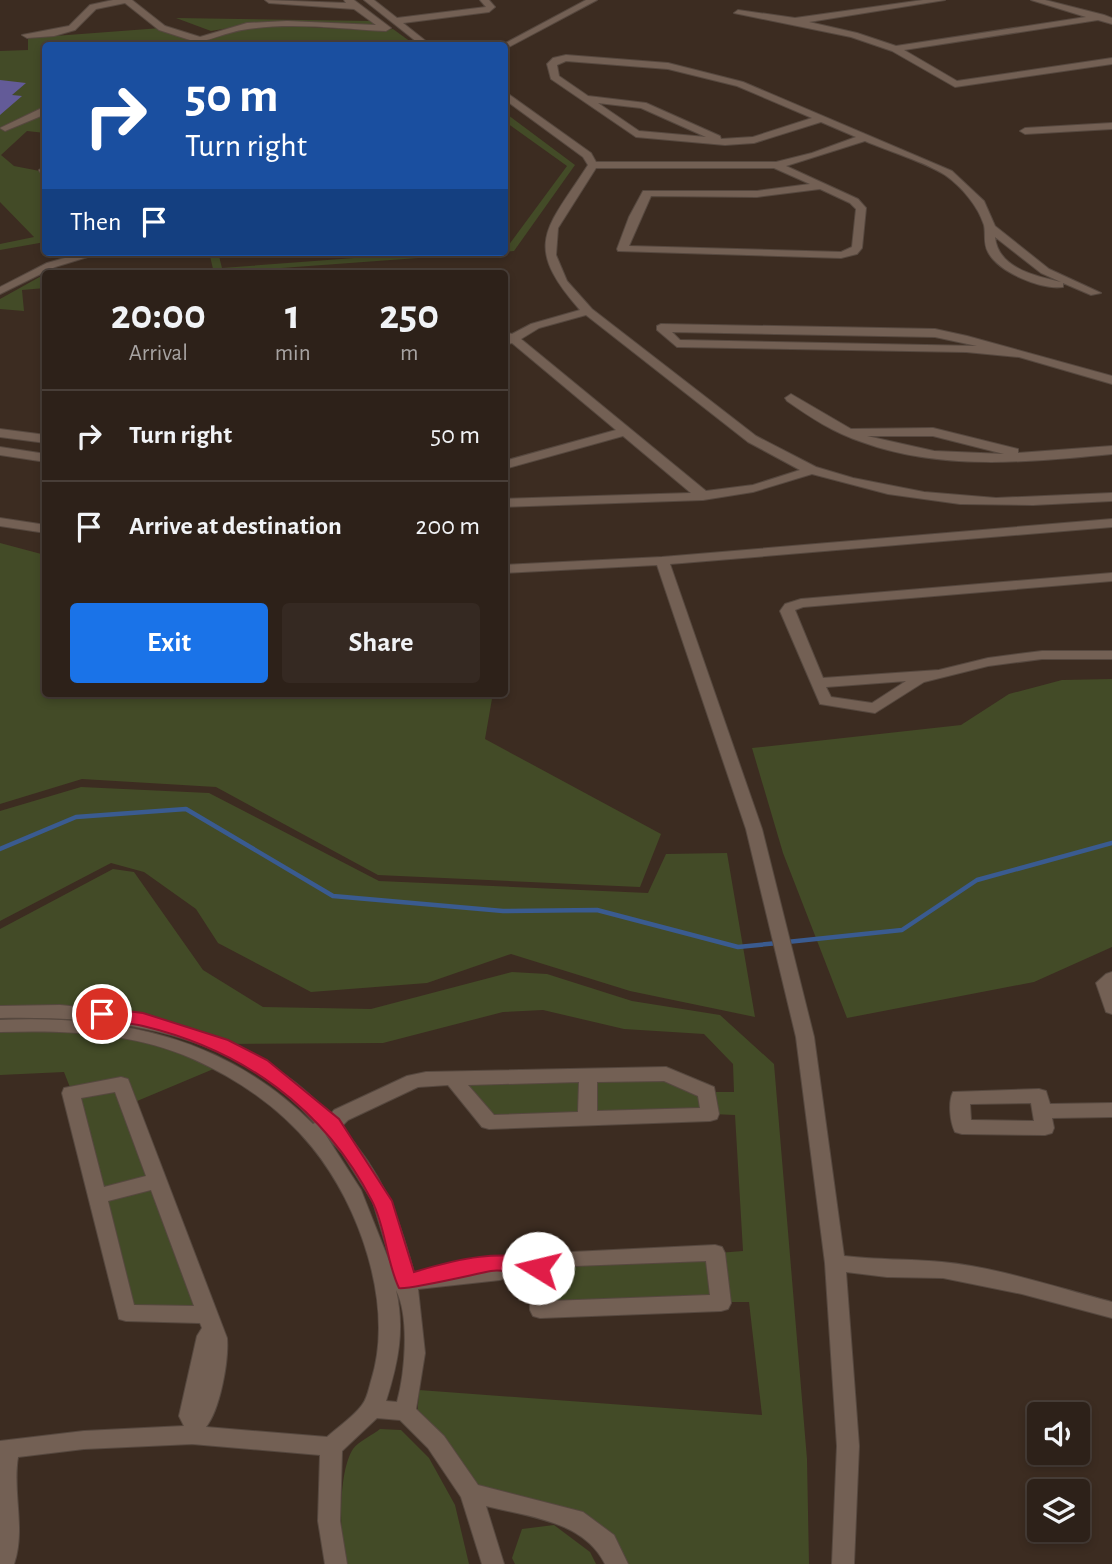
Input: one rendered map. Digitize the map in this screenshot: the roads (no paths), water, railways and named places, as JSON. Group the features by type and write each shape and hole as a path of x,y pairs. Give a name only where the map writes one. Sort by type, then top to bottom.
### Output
{"street":[{"path":"26,31 77,24 93,7 126,0 162,28 198,39"},
{"path":"144,0 162,14"},
{"path":"189,42 214,34 266,25 386,28 351,3 269,0"},
{"path":"368,0 423,42"},
{"path":"396,20 489,9 491,7 484,0"},
{"path":"508,44 593,0"},
{"path":"795,21 941,0"},
{"path":"1035,0 1112,21"},
{"path":"738,13 795,21 854,35 895,49 955,84 1112,61"},
{"path":"895,49 1101,17"},
{"path":"180,22 214,34"},
{"path":"820,119 754,140 725,142 636,134 554,77 552,64 556,60 566,58 639,62 703,73 740,84 948,173 980,203 990,228 1045,271 1099,294 1044,282 1013,270 992,254 988,241 990,228"},
{"path":"508,97 587,155 593,165"},
{"path":"583,99 643,105 725,142"},
{"path":"5,128 42,112"},
{"path":"1025,131 1112,126"},
{"path":"593,165 776,164 816,155 864,138"},
{"path":"776,164 854,201 861,208 857,248 853,252 841,255 622,248 634,217 648,193 757,194 822,186"},
{"path":"593,165 553,228 550,255 562,282 587,311 752,439 811,470 858,485 906,495 979,503 1112,497"},
{"path":"0,291 51,265 84,256"},
{"path":"508,339 535,326 587,311"},
{"path":"1018,354 965,348 677,343 660,328 935,333 1018,354 1112,380"},
{"path":"760,330 767,345"},
{"path":"877,333 889,346"},
{"path":"508,340 703,496"},
{"path":"791,398 824,420 876,443 946,456 1035,458 1112,450"},
{"path":"508,464 625,431"},
{"path":"851,432 933,432 967,438 1035,458"},
{"path":"0,433 42,438"},
{"path":"0,451 42,457"},
{"path":"508,503 580,503 743,493 781,483 811,470"},
{"path":"0,522 42,529"},
{"path":"508,569 662,561 1112,523"},
{"path":"662,561 754,829 805,1037 835,1263 848,1446 843,1564"},
{"path":"1108,656 1042,655 988,662 919,679 875,708 825,701 787,611 801,603 1112,577"},
{"path":"817,683 939,674"},
{"path":"1112,978 1105,983 1112,1008"},
{"path":"0,1012 51,1010 102,1014 143,1019 185,1031 260,1064 335,1123 383,1201 405,1282 416,1342 413,1389 405,1412"},
{"path":"0,1026 43,1024 105,1029 157,1039 200,1053 254,1081 311,1132 349,1185 405,1282 373,1409 331,1447 331,1548 336,1564"},
{"path":"311,1132 346,1121 421,1085 426,1079 666,1074 707,1091 710,1115 489,1122 454,1080"},
{"path":"587,1118 588,1076"},
{"path":"194,1429 204,1414 218,1351 217,1338 121,1084 71,1093 127,1312 210,1322"},
{"path":"1042,1111 1112,1110"},
{"path":"97,1196 157,1181"},
{"path":"715,1253 721,1303 540,1310 538,1268 538,1260 715,1253"},
{"path":"835,1263 887,1269 943,1270 1022,1286 1112,1310"},
{"path":"405,1282 500,1272 514,1266 538,1268"},
{"path":"373,1409 405,1412 436,1442 471,1493 493,1564"},
{"path":"1,1564 8,1549 8,1494 2,1479 4,1450 194,1429 331,1447"},
{"path":"471,1493 575,1519 606,1542 617,1564"}],"waterway":[{"path":"0,849 76,817 186,809 333,896 503,911 597,910 738,947 778,943"},
{"path":"787,942 902,930 977,880 1112,843"}]}
